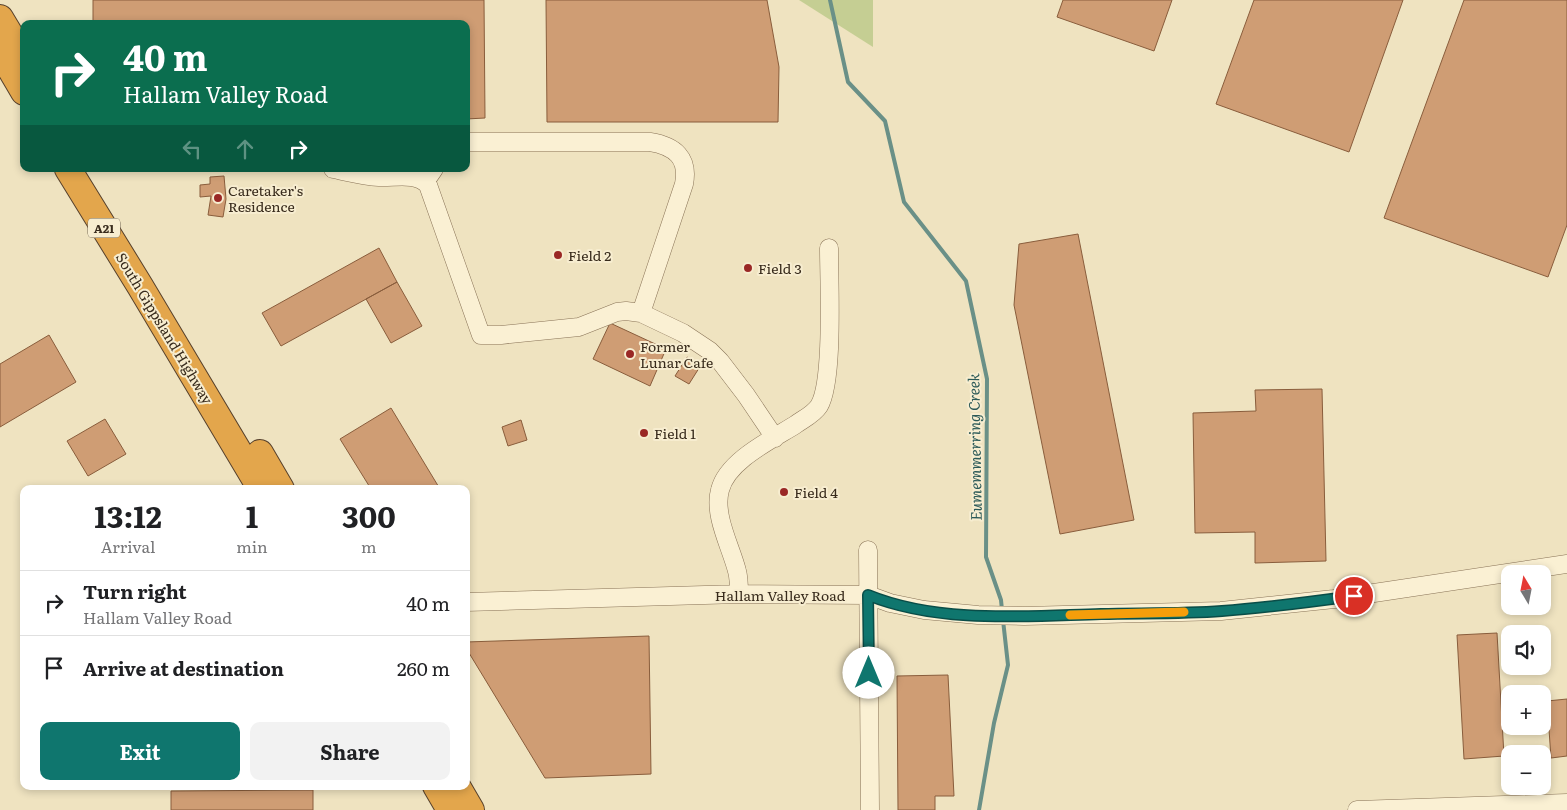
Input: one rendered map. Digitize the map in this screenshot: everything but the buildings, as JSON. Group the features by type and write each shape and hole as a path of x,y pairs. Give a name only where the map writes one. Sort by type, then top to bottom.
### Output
{"highway":[{"path":"0,18 20,51"},
{"path":"0,52 20,85"},
{"name":"South Gippsland Highway","path":"70,172 193,358"},
{"name":"South Gippsland Highway","path":"91,172 193,358 237,431 278,485"},
{"name":"South Gippsland Highway","path":"237,431 259,485"}],"street":[{"path":"470,142 650,142 669,147 677,153 685,166 684,184 641,313"},
{"path":"350,172 379,177 415,178 421,172"},
{"path":"422,172 431,191 481,335 501,335 579,327 617,312 641,313 682,334 710,352 720,361 775,438"},
{"path":"739,594 737,570 718,507 719,492 724,479 738,462 814,412 823,398 828,356 829,248"},
{"path":"868,550 870,810"},
{"name":"Hallam Valley Road","path":"470,602 739,594 868,595 890,604 978,616 1221,611 1334,599 1567,564"},
{"path":"1357,810 1567,803"}],"green space":[{"path":"799,0 873,0 873,47"}],"waterway":[{"name":"Eumemmerring Creek","path":"830,0 848,82 885,121 904,202 966,281 987,379 986,557 1001,600 1002,610"},
{"name":"Eumemmerring Creek","path":"979,810 994,723 1008,665 1003,620"}],"slow traffic":[{"path":"1070,615 1184,612"}],"place":[{"name":"Caretaker's Residence","path":"218,198"},
{"name":"Field 2","path":"558,255"},
{"name":"Field 3","path":"748,268"},
{"name":"Former Lunar Cafe","path":"630,354"},
{"name":"Field 1","path":"644,433"},
{"name":"Field 4","path":"784,492"}],"route":[{"path":"869,673 868,595 890,604 978,616 1221,611 1354,596"}]}
